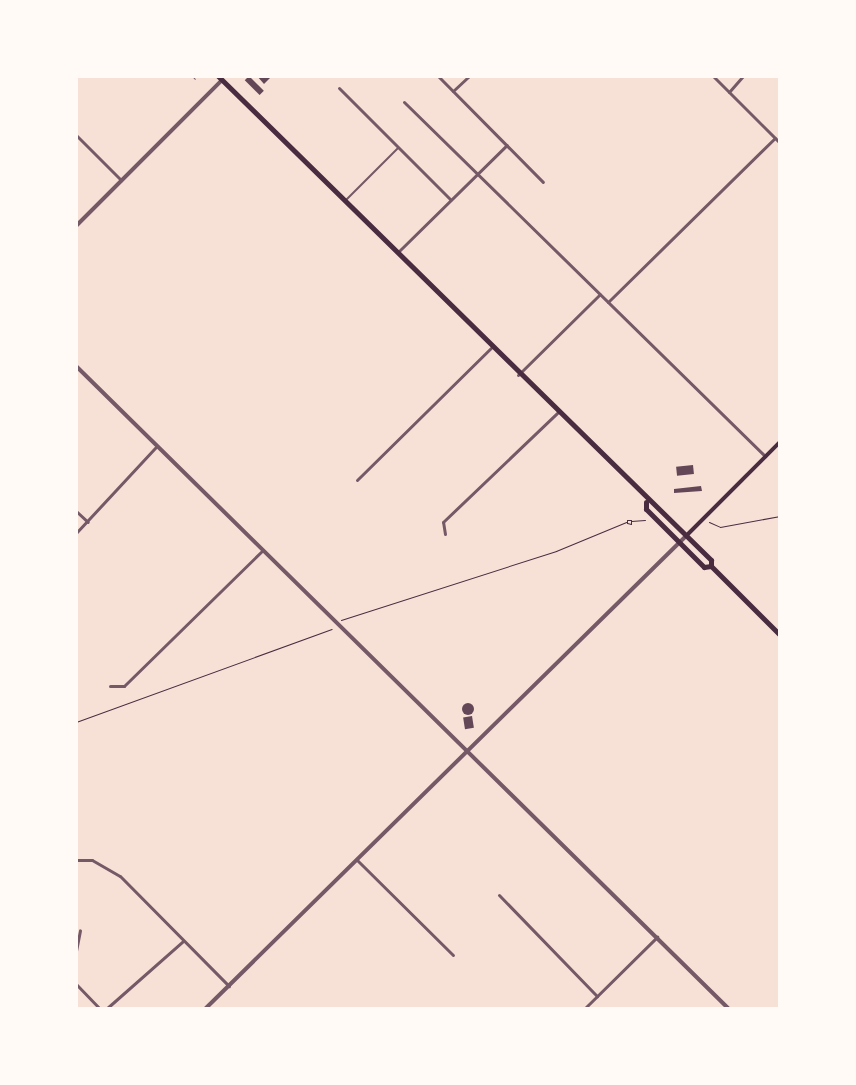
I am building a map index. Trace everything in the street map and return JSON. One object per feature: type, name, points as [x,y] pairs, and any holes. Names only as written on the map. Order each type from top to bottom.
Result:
[{"type":"main road","points":[[222,77],[344,202],[778,630]]},
{"type":"main road","points":[[686,536],[780,442]]},
{"type":"main road","points":[[646,502],[653,516],[704,567],[711,566]]},
{"type":"street","points":[[438,76],[543,182]]},
{"type":"street","points":[[453,91],[469,76]]},
{"type":"street","points":[[713,76],[780,143]]},
{"type":"street","points":[[729,92],[743,76]]},
{"type":"street","points":[[76,226],[222,77]]},
{"type":"street","points":[[339,88],[451,200]]},
{"type":"street","points":[[404,102],[765,456]]},
{"type":"street","points":[[76,135],[121,180]]},
{"type":"street","points":[[608,302],[775,138]]},
{"type":"street","points":[[396,253],[507,145]]},
{"type":"street","points":[[344,202],[399,147]]},
{"type":"street","points":[[518,375],[600,294]]},
{"type":"street","points":[[357,480],[491,348]]},
{"type":"street","points":[[76,366],[262,551],[469,749],[729,1009]]},
{"type":"street","points":[[445,534],[443,522],[557,413]]},
{"type":"street","points":[[76,533],[156,447]]},
{"type":"street","points":[[76,511],[88,522]]},
{"type":"street","points":[[205,1009],[686,536]]},
{"type":"street","points":[[110,686],[124,686],[262,551]]},
{"type":"street","points":[[76,860],[107,867],[229,986]]},
{"type":"street","points":[[357,860],[453,955]]},
{"type":"street","points":[[499,895],[597,996]]},
{"type":"street","points":[[76,951],[80,930]]},
{"type":"street","points":[[584,1009],[657,937]]},
{"type":"street","points":[[106,1009],[183,941]]},
{"type":"street","points":[[76,984],[100,1009]]},
{"type":"lane","points":[[192,76],[195,79]]},
{"type":"path","points":[[76,722],[324,636],[338,624],[626,522],[653,516]]},
{"type":"path","points":[[703,519],[720,527],[780,516]]},
{"type":"building","points":[[249,76],[264,91],[260,95],[245,80]]},
{"type":"building","points":[[257,76],[272,76],[264,84]]},
{"type":"building","points":[[693,465],[694,474],[677,476],[676,467]]},
{"type":"building","points":[[701,486],[702,491],[674,493],[674,489]]},
{"type":"building","points":[[468,703],[474,709],[468,715],[462,709]]},
{"type":"building","points":[[472,716],[474,728],[465,729],[463,717]]}]
